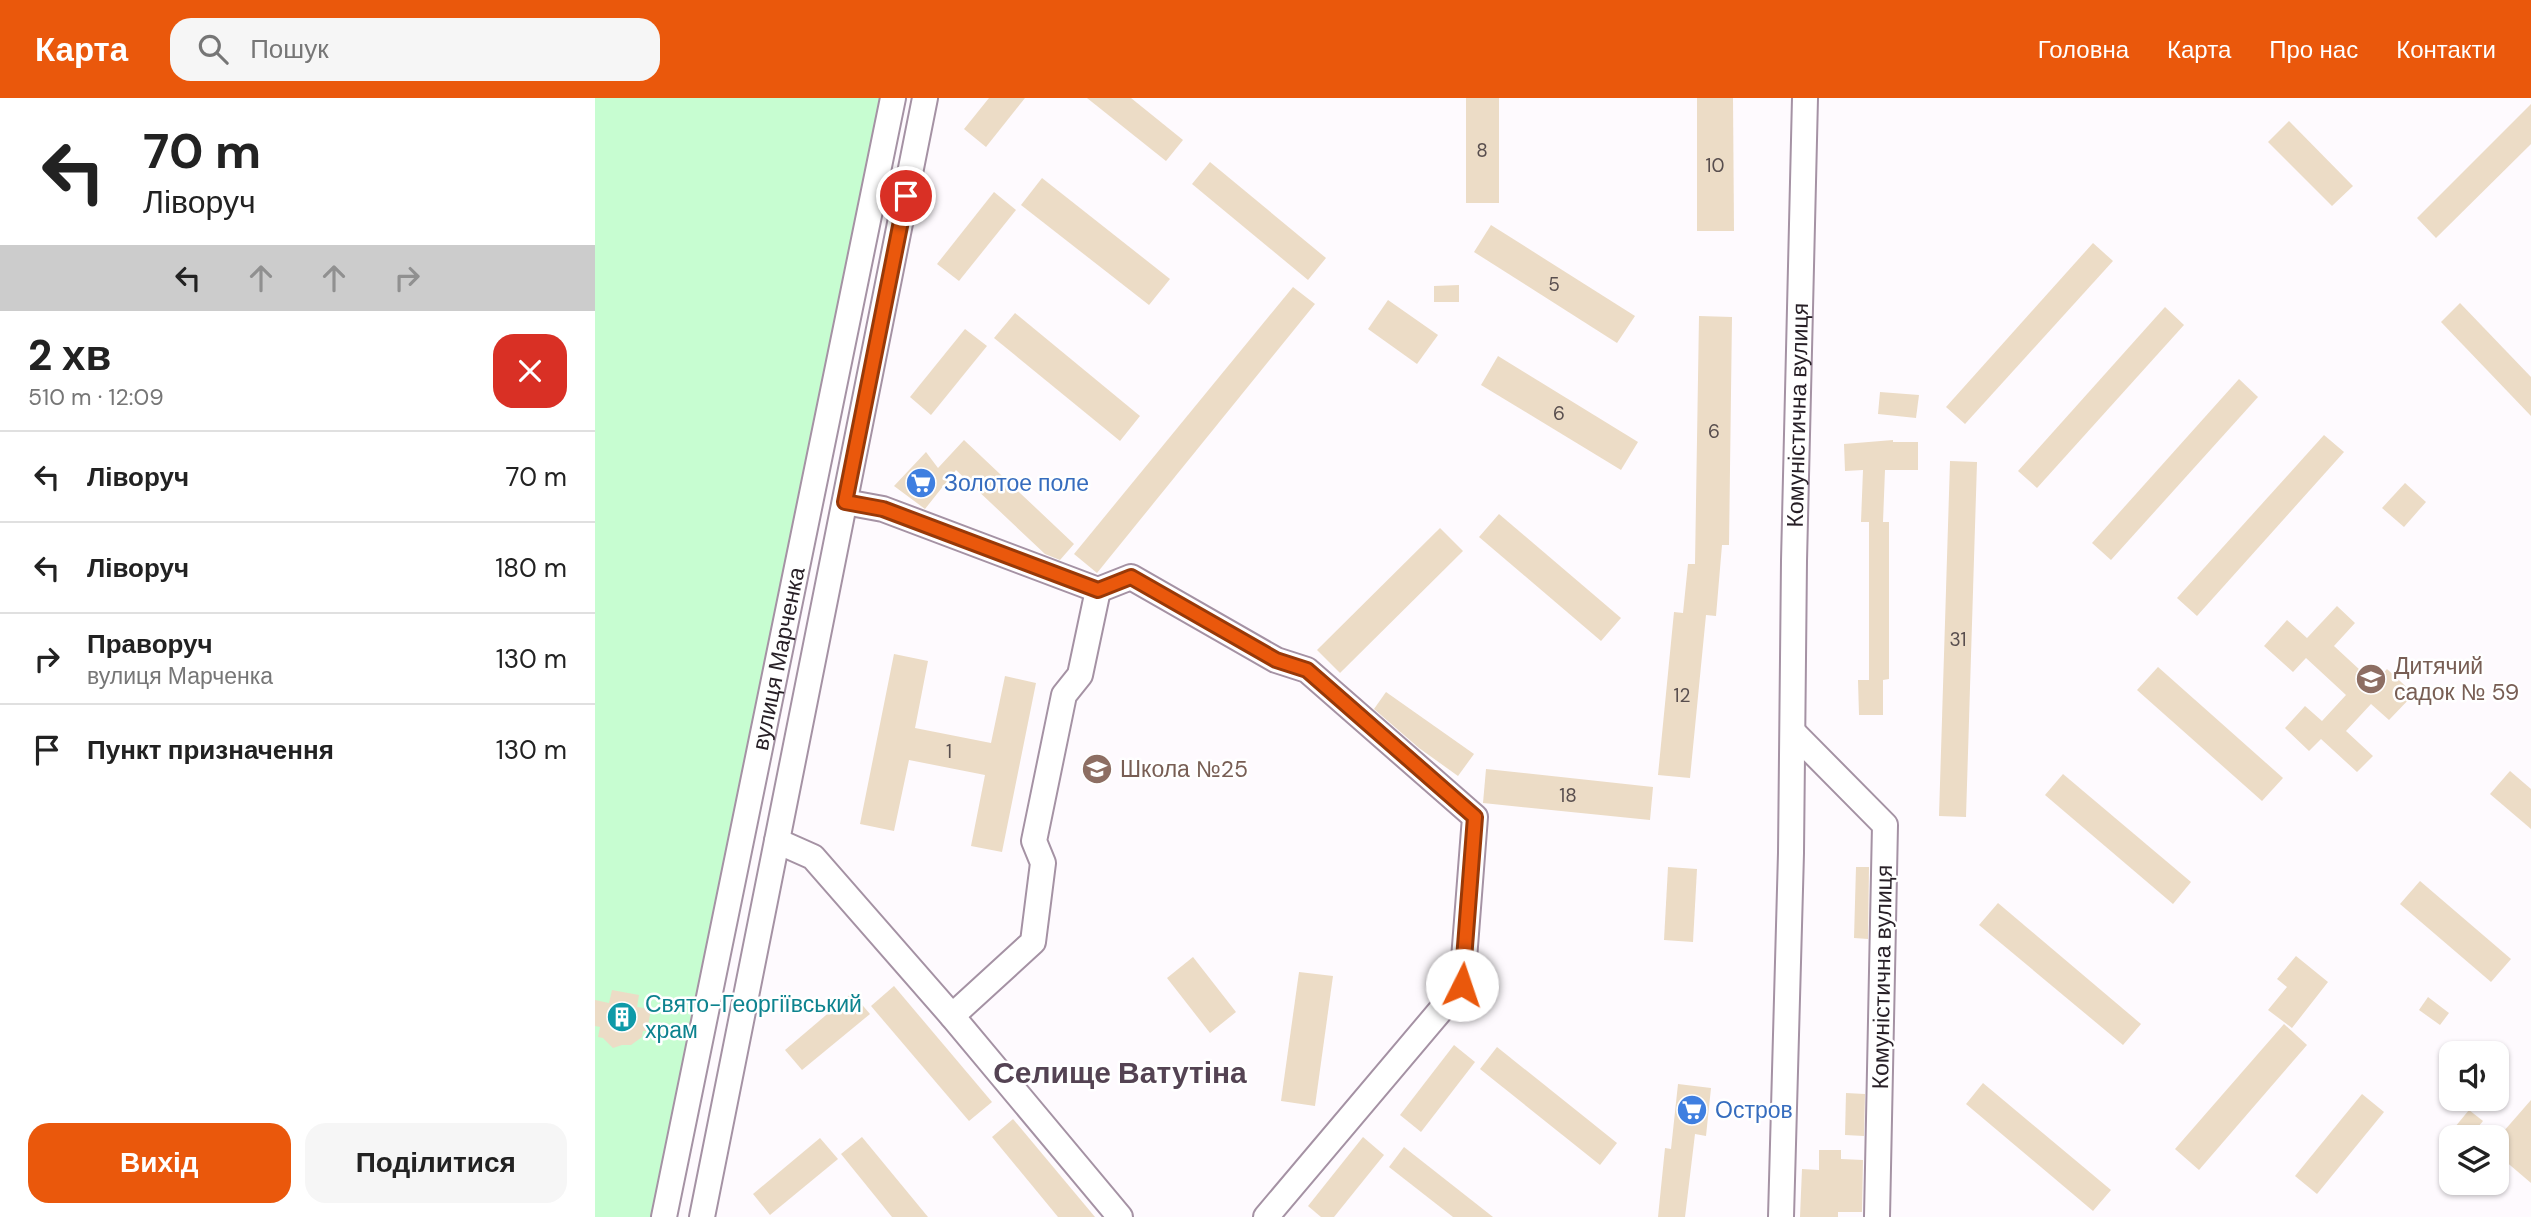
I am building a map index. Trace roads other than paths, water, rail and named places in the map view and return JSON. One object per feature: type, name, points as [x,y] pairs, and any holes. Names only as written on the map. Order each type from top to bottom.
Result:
[{"type":"street","name":"вулиця Марченка","points":[[664,1217],[893,98]]},
{"type":"street","name":"вулиця Марченка","points":[[702,1217],[925,98]]},
{"type":"street","name":"Комуністична вулиця","points":[[1781,1217],[1794,733],[1794,561],[1805,98]]},
{"type":"street","points":[[845,502],[883,509],[1098,590],[1131,577],[1276,660],[1307,670],[1475,817],[1462,985],[1266,1217]]},
{"type":"street","points":[[952,1016],[1033,942],[1043,863],[1034,841],[1064,695],[1080,675],[1098,590]]},
{"type":"street","name":"Комуністична вулиця","points":[[1794,733],[1885,825],[1878,1217]]},
{"type":"street","points":[[777,841],[813,857],[952,1016],[1119,1217]]},
{"type":"place","name":"Золотое поле","points":[[921,483]]},
{"type":"place","name":"Дитячий садок № 59","points":[[2371,679]]},
{"type":"place","name":"Школа №25","points":[[1097,769]]},
{"type":"place","name":"Свято-Георгіївський храм","points":[[622,1017]]},
{"type":"place","name":"Остров","points":[[1692,1110]]},
{"type":"district","name":"Селище Ватутіна","points":[[1120,1072]]}]
